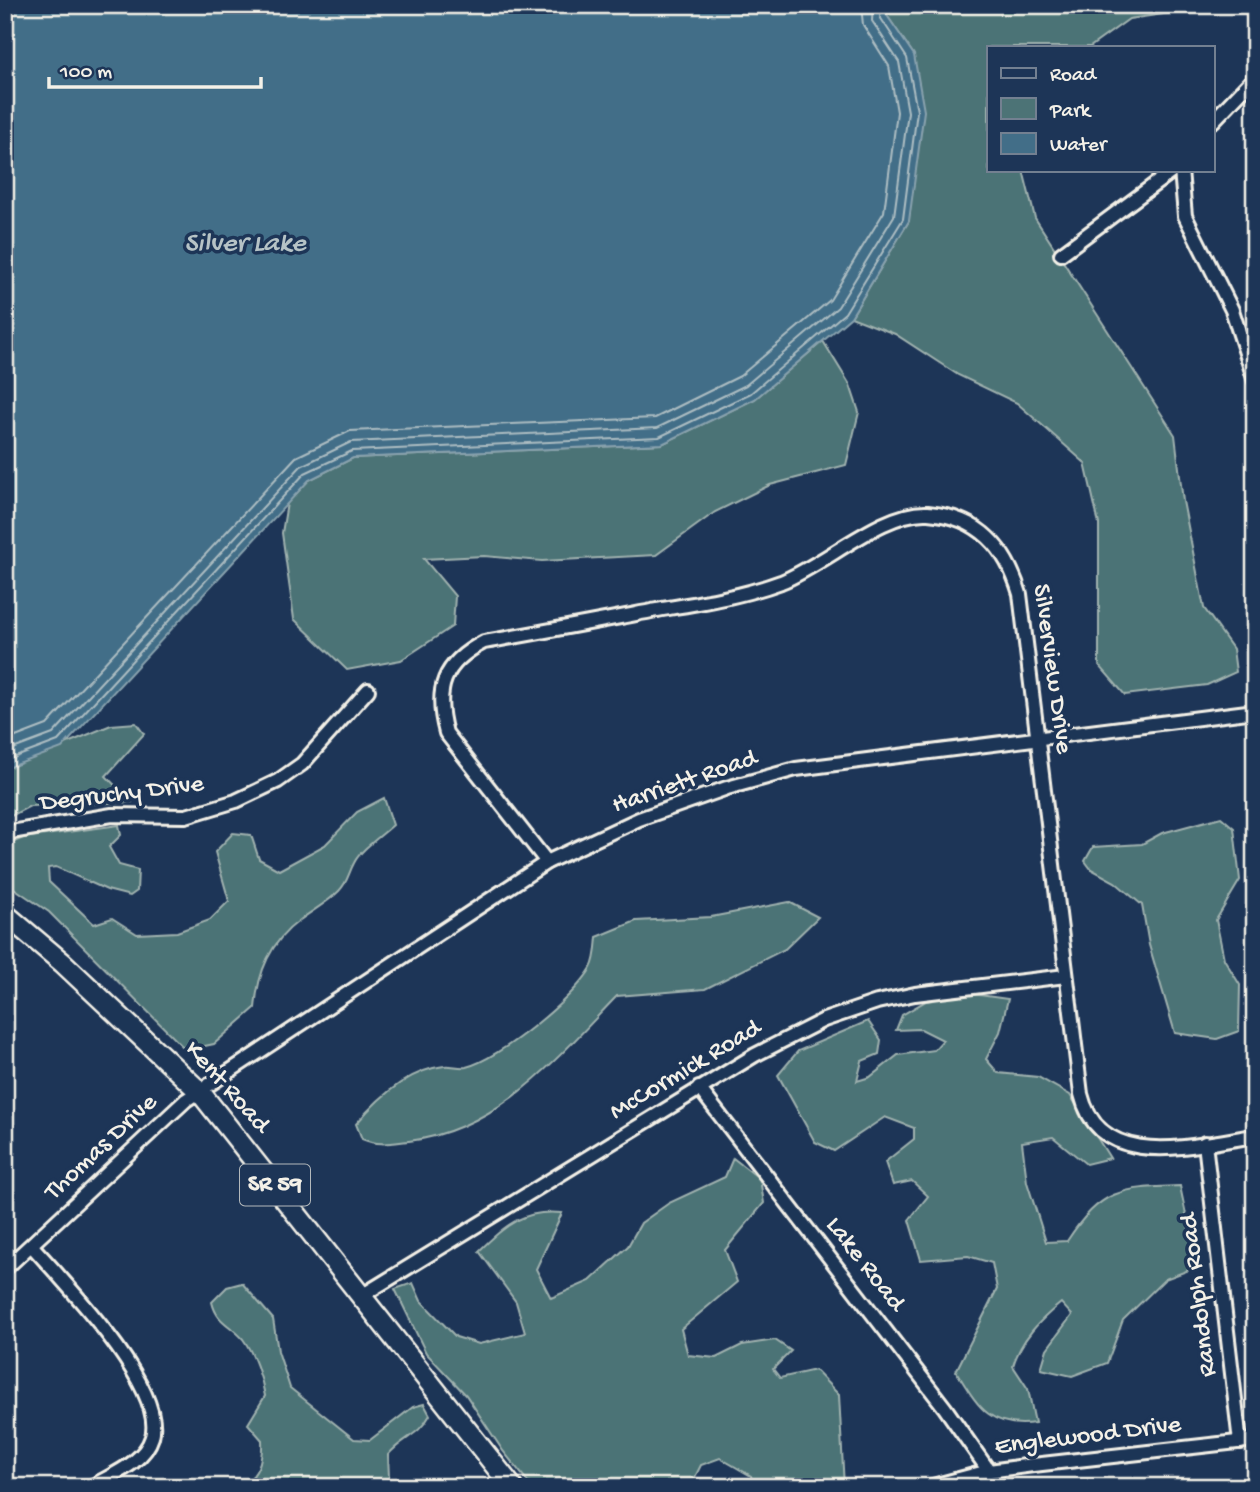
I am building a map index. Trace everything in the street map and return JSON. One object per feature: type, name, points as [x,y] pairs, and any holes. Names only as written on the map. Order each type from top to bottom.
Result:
[{"type":"main road","name":"Kent Road","points":[[5,914],[63,963],[201,1092],[512,1487]]},
{"type":"street","points":[[1214,120],[1255,77]]},
{"type":"street","points":[[1061,254],[1171,172]]},
{"type":"street","points":[[1181,172],[1185,216],[1236,320],[1255,381]]},
{"type":"street","name":"Silverview Drive","points":[[547,862],[446,733],[440,712],[440,693],[449,668],[462,653],[484,642],[753,592],[816,566],[894,517],[926,513],[952,517],[978,529],[998,546],[1012,568],[1023,616],[1082,1094],[1096,1126],[1119,1143],[1142,1148],[1255,1136]]},
{"type":"street","name":"Degruchy Drive","points":[[5,833],[112,815],[186,816],[236,801],[278,781],[302,764],[369,690]]},
{"type":"street","name":"Harriett Road","points":[[201,1092],[327,1004],[547,862],[639,819],[727,788],[796,769],[1255,711]]},
{"type":"street","name":"McCormick Road","points":[[363,1295],[775,1044],[856,1008],[915,994],[1066,976]]},
{"type":"street","name":"Lake Road","points":[[699,1088],[945,1408],[989,1471]]},
{"type":"street","name":"Thomas Drive","points":[[5,1269],[151,1132],[201,1092]]},
{"type":"street","name":"Randolph Road","points":[[1205,1143],[1240,1442]]},
{"type":"street","points":[[32,1246],[101,1325],[151,1404],[152,1436],[146,1450],[134,1462],[91,1487]]},
{"type":"street","name":"Englewood Drive","points":[[929,1487],[989,1471],[1255,1440]]},
{"type":"green space","points":[[890,5],[1226,5],[1129,19],[1091,46],[987,46],[987,172],[1024,172],[1035,218],[1175,435],[1183,501],[1204,608],[1233,649],[1236,672],[1207,685],[1125,695],[1099,665],[1099,524],[1085,463],[1017,403],[958,375],[895,334],[851,317],[909,221],[914,55],[886,14]]},
{"type":"green space","points":[[823,341],[850,385],[859,412],[846,465],[770,485],[715,512],[656,555],[542,561],[484,556],[424,559],[455,596],[453,626],[401,660],[347,670],[294,619],[282,533],[287,503],[309,480],[353,458],[662,444],[755,399]]},
{"type":"green space","points":[[136,723],[144,734],[106,776],[131,802],[30,806],[5,819],[5,769],[111,725]]},
{"type":"green space","points":[[384,798],[393,825],[361,853],[339,891],[281,938],[267,959],[259,982],[255,1008],[214,1044],[186,1050],[49,912],[5,882],[5,846],[23,838],[119,825],[121,835],[109,847],[119,865],[138,870],[137,891],[130,896],[107,890],[56,867],[48,868],[49,882],[94,924],[112,918],[137,934],[177,932],[210,920],[229,901],[215,852],[233,833],[251,835],[259,859],[279,870],[325,845],[357,812]]},
{"type":"green space","points":[[1221,817],[1234,828],[1240,880],[1216,920],[1224,959],[1240,985],[1239,1031],[1217,1039],[1175,1033],[1149,945],[1142,905],[1115,882],[1091,869],[1085,861],[1093,847],[1142,844],[1162,833]]},
{"type":"green space","points":[[789,902],[818,917],[785,949],[705,989],[617,996],[572,1044],[524,1088],[471,1122],[442,1134],[409,1141],[379,1143],[362,1139],[356,1124],[406,1079],[431,1069],[466,1067],[480,1062],[497,1053],[553,1010],[591,968],[597,937],[636,921],[711,917]]},
{"type":"green space","points":[[965,993],[1008,999],[1000,1032],[986,1059],[998,1073],[1038,1077],[1070,1095],[1110,1158],[1086,1164],[1053,1137],[1022,1142],[1027,1182],[1046,1242],[1067,1241],[1091,1211],[1114,1195],[1142,1188],[1180,1186],[1197,1267],[1165,1279],[1123,1320],[1107,1363],[1072,1376],[1041,1369],[1047,1349],[1072,1315],[1061,1303],[1046,1316],[1026,1339],[1013,1366],[1028,1389],[1035,1423],[1019,1424],[996,1418],[971,1395],[956,1371],[997,1289],[992,1263],[968,1256],[921,1260],[909,1220],[928,1196],[912,1181],[893,1185],[885,1162],[914,1139],[914,1128],[885,1117],[834,1151],[815,1142],[778,1075],[798,1051],[868,1021],[881,1040],[879,1054],[862,1061],[857,1081],[870,1077],[898,1055],[934,1050],[943,1040],[921,1029],[896,1030],[902,1015],[926,1001]]},
{"type":"green space","points":[[733,1158],[760,1179],[764,1203],[725,1250],[737,1282],[681,1329],[688,1355],[716,1358],[742,1345],[775,1340],[791,1351],[773,1369],[780,1378],[815,1370],[839,1395],[844,1487],[754,1487],[751,1476],[720,1458],[701,1465],[690,1487],[532,1487],[503,1451],[466,1395],[426,1353],[395,1289],[413,1283],[421,1301],[456,1337],[479,1344],[525,1333],[516,1302],[479,1251],[507,1226],[526,1216],[548,1212],[562,1213],[536,1269],[551,1298],[590,1281],[628,1246],[641,1223],[669,1203],[725,1177]]},
{"type":"green space","points":[[242,1283],[273,1319],[278,1351],[290,1388],[354,1439],[370,1440],[413,1407],[424,1404],[430,1415],[416,1432],[388,1455],[389,1477],[404,1487],[240,1487],[255,1473],[262,1455],[262,1440],[248,1424],[265,1396],[257,1366],[247,1345],[217,1315],[212,1302],[227,1287]]},
{"type":"water","name":"Silver Lake","points":[[5,5],[890,5],[886,14],[914,55],[924,111],[909,221],[851,317],[755,399],[662,444],[353,458],[309,480],[62,748],[5,769]]}]
